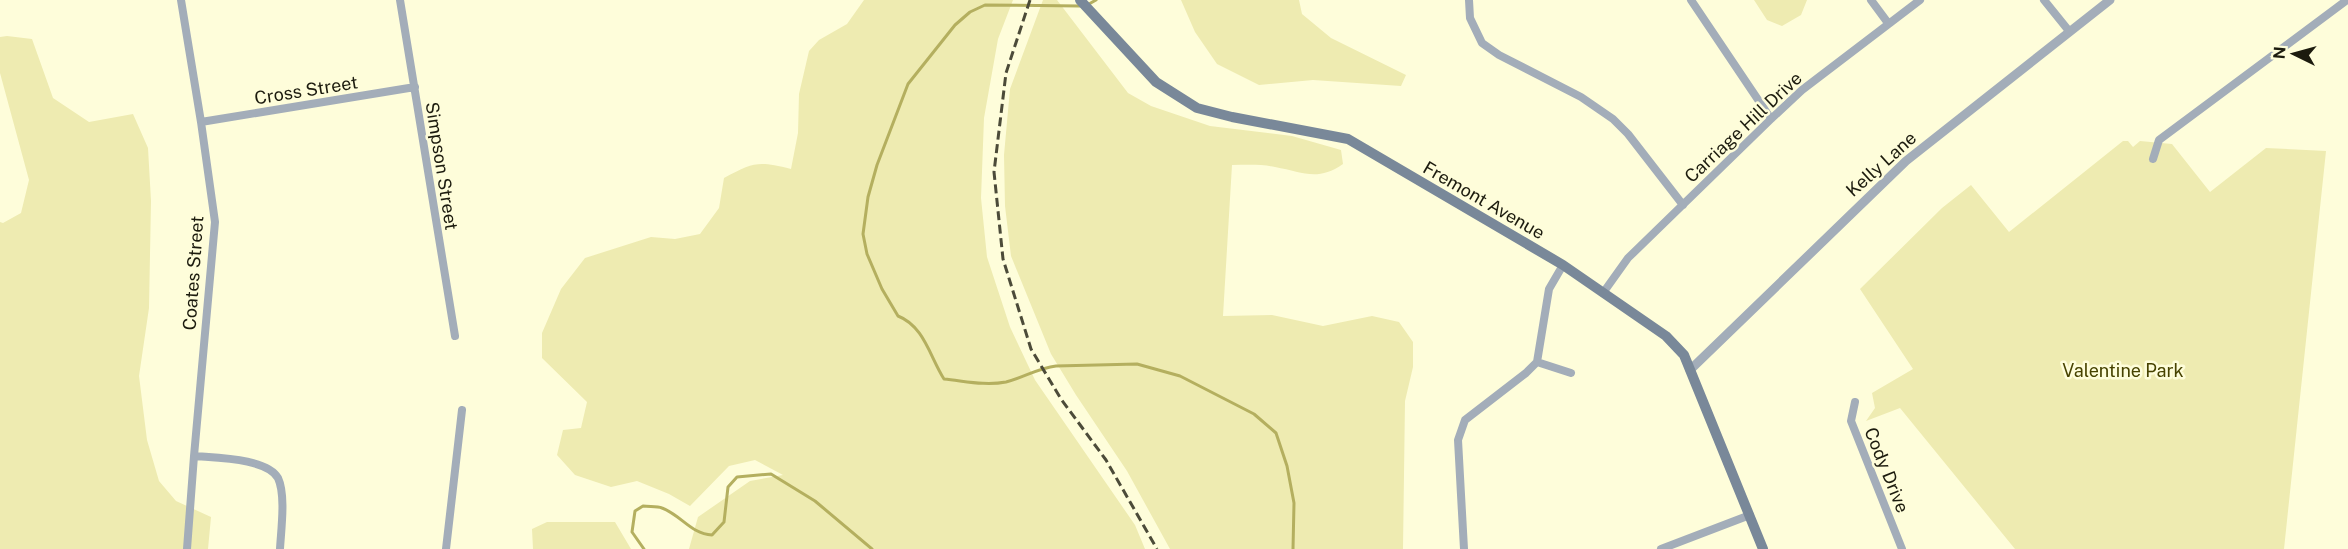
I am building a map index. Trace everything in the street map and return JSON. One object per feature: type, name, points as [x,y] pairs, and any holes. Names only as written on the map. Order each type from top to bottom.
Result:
[{"type":"main road","name":"Fremont Avenue","points":[[1080,0],[1156,82],[1197,108],[1348,139],[1563,265],[1671,341],[1684,356],[1763,549]]},
{"type":"street","name":"Coates Street","points":[[181,0],[215,222],[188,549]]},
{"type":"street","name":"Simpson Street","points":[[400,0],[455,336]]},
{"type":"street","points":[[1469,0],[1472,26],[1482,43],[1499,55],[1581,97],[1612,119],[1628,134],[1683,205]]},
{"type":"street","points":[[1691,0],[1771,119]]},
{"type":"street","points":[[1871,0],[1888,23]]},
{"type":"street","name":"Carriage Hill Drive","points":[[1603,293],[1628,258],[1802,90],[1920,0]]},
{"type":"street","points":[[2044,0],[2069,31]]},
{"type":"street","name":"Kelly Lane","points":[[1690,370],[1890,175],[2110,0]]},
{"type":"street","points":[[2153,159],[2159,140],[2347,0]]},
{"type":"street","name":"Cross Street","points":[[201,122],[415,87]]},
{"type":"street","points":[[1464,549],[1458,440],[1465,420],[1537,362],[1549,289],[1563,265]]},
{"type":"street","points":[[1537,362],[1571,373]]},
{"type":"street","name":"Cody Drive","points":[[1855,402],[1851,421],[1902,549]]},
{"type":"street","points":[[446,549],[462,410]]},
{"type":"street","points":[[194,456],[258,464],[270,469],[278,478],[282,496],[280,549]]},
{"type":"street","points":[[1661,549],[1677,546],[1750,515]]},
{"type":"green space","points":[[864,0],[1013,0],[998,39],[984,118],[981,198],[987,257],[1010,327],[1035,380],[1135,525],[1145,549],[689,549],[698,517],[750,481],[783,475],[755,460],[729,466],[690,506],[669,494],[637,481],[611,487],[575,475],[557,455],[563,430],[581,428],[587,402],[542,358],[542,333],[561,289],[585,258],[651,237],[675,239],[700,234],[719,208],[724,178],[756,164],[791,169],[798,133],[799,94],[809,51],[819,40],[847,24]]},
{"type":"green space","points":[[1043,0],[1057,0],[1128,93],[1151,106],[1210,126],[1292,136],[1341,150],[1343,164],[1325,173],[1302,173],[1265,165],[1232,165],[1223,316],[1272,315],[1323,326],[1372,316],[1399,322],[1413,342],[1413,367],[1405,401],[1403,549],[1170,549],[1127,471],[1051,354],[1011,256],[1005,206],[1004,155],[1010,89]]},
{"type":"green space","points":[[1181,0],[1299,0],[1302,14],[1331,38],[1406,75],[1401,86],[1313,80],[1259,85],[1217,64],[1195,32]]},
{"type":"green space","points":[[1754,0],[1807,0],[1801,15],[1782,26],[1767,20]]},
{"type":"green space","points":[[0,37],[32,39],[53,98],[89,122],[133,114],[148,148],[151,201],[149,308],[139,376],[147,440],[159,481],[176,501],[211,517],[208,549],[0,549],[0,222],[3,223],[21,213],[29,180],[0,73]]},
{"type":"green space","name":"Valentine Park","points":[[2123,141],[2128,141],[2133,147],[2140,141],[2172,144],[2210,192],[2266,148],[2326,151],[2284,549],[2015,549],[1900,408],[1866,421],[1875,408],[1872,393],[1913,369],[1860,289],[1942,208],[1971,185],[2009,232]]},
{"type":"green space","points":[[547,522],[615,522],[631,549],[533,549],[532,529]]},
{"type":"waterway","points":[[1089,4],[1096,0]]},
{"type":"waterway","points":[[1080,6],[985,5],[970,12],[955,25],[908,84],[877,165],[868,197],[863,234],[867,254],[882,289],[898,316],[914,327],[920,335],[944,379],[998,383],[1056,366],[1137,364],[1180,376],[1254,414],[1276,433],[1287,466],[1294,503],[1293,549]]},
{"type":"waterway","points":[[644,549],[632,532],[635,511],[643,506],[662,508],[692,528],[712,535],[724,522],[728,487],[737,477],[771,474],[815,501],[872,549]]},
{"type":"railway","points":[[1030,0],[1006,73],[994,172],[1003,259],[1031,349],[1061,399],[1106,460],[1157,549]]}]
